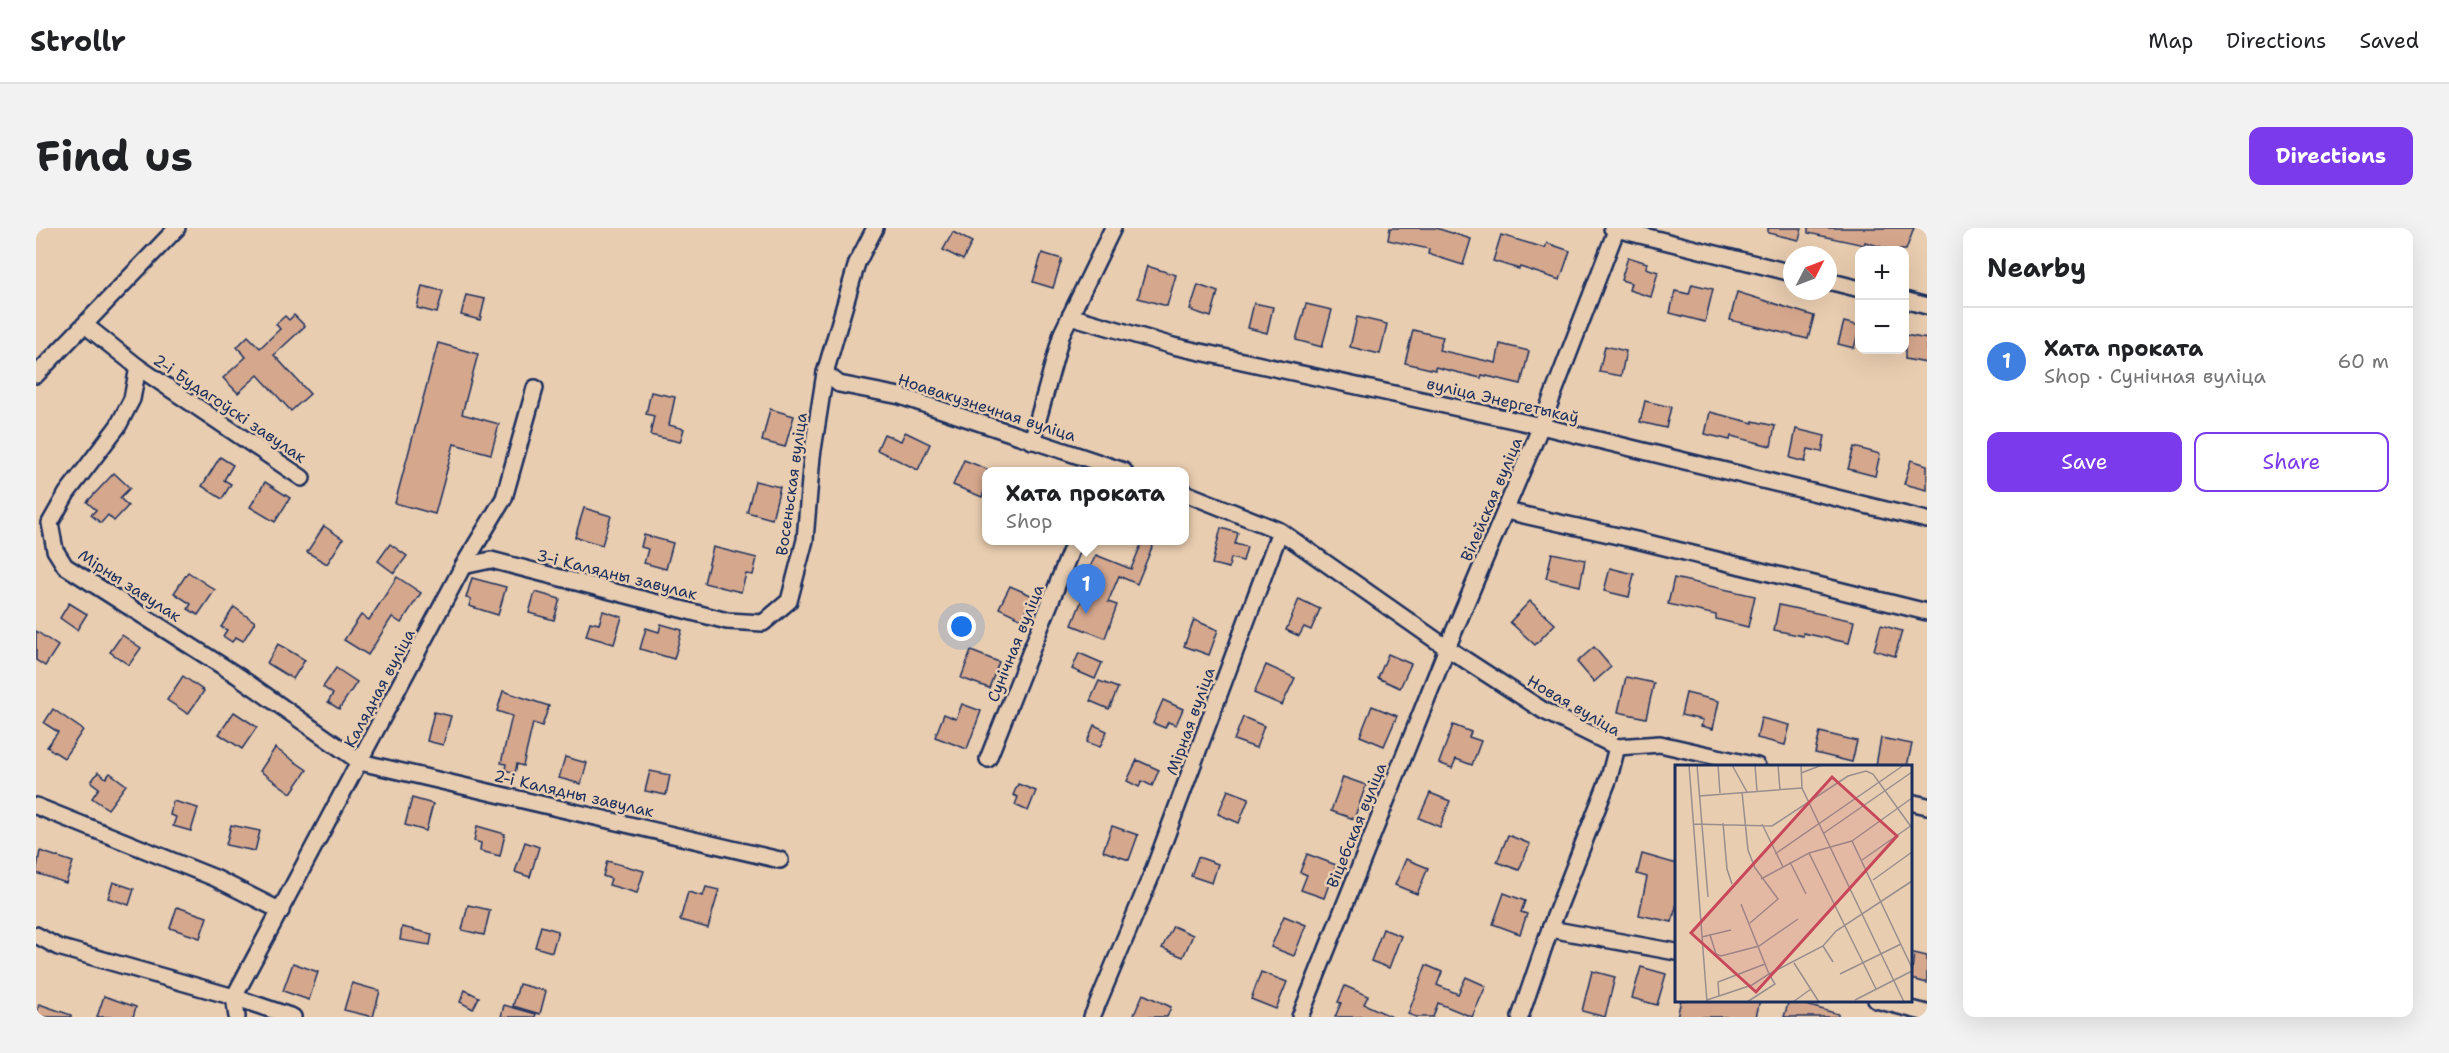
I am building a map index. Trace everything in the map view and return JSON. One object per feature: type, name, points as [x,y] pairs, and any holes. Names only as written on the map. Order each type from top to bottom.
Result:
[{"type":"street","points":[[36,375],[177,228]]},
{"type":"street","name":"Восеньская вуліца","points":[[763,623],[789,601],[805,540],[812,456],[825,373],[857,263],[875,228]]},
{"type":"street","points":[[1032,441],[1062,333],[1113,228]]},
{"type":"street","points":[[1615,228],[1783,271]]},
{"type":"street","name":"Вілейская вуліца","points":[[1447,648],[1541,426],[1615,228]]},
{"type":"street","points":[[1837,284],[1855,288]]},
{"type":"street","points":[[1909,301],[1927,306]]},
{"type":"street","name":"вуліца Энергетыкаў","points":[[1070,316],[1173,346],[1541,426],[1927,520]]},
{"type":"street","points":[[85,325],[138,367]]},
{"type":"street","name":"2-і Будагоўскі завулак","points":[[138,367],[302,478]]},
{"type":"street","name":"Мірны завулак","points":[[138,367],[132,399],[118,426],[67,493],[50,523],[55,550],[65,566],[238,676],[360,762]]},
{"type":"street","name":"Ноавакузнечная вуліца","points":[[825,373],[839,384],[900,396],[1101,467]]},
{"type":"street","name":"Калядная вуліца","points":[[234,997],[463,566],[504,498],[535,388]]},
{"type":"street","points":[[1189,494],[1280,531]]},
{"type":"street","points":[[1506,511],[1636,540],[1927,612]]},
{"type":"street","name":"Новая вуліца","points":[[1280,531],[1447,648],[1544,711],[1617,747],[1610,778],[1550,929],[1520,1017]]},
{"type":"street","name":"Мірная вуліца","points":[[1092,1017],[1152,874],[1280,531]]},
{"type":"street","name":"Сунічная вуліца","points":[[988,759],[1073,545]]},
{"type":"street","name":"3-і Калядны завулак","points":[[463,566],[491,560],[727,621],[763,623]]},
{"type":"street","name":"Віцебская вуліца","points":[[1300,1017],[1447,648]]},
{"type":"street","points":[[1617,747],[1660,744],[1753,765]]},
{"type":"street","name":"2-і Калядны завулак","points":[[360,762],[780,860]]},
{"type":"street","points":[[1912,802],[1927,806]]},
{"type":"street","points":[[36,806],[215,878],[280,911]]},
{"type":"street","points":[[1550,929],[1675,952]]},
{"type":"street","points":[[36,936],[58,947],[234,997],[278,1014],[293,1017]]},
{"type":"street","points":[[234,997],[237,1017]]},
{"type":"street","points":[[1884,1002],[1927,1013]]},
{"type":"building","points":[[1390,228],[1436,228],[1471,239],[1463,265],[1428,254],[1429,249],[1388,240]]},
{"type":"building","points":[[1768,228],[1802,228],[1799,240],[1768,233]]},
{"type":"building","points":[[1808,228],[1914,228],[1907,246],[1878,246],[1865,242],[1864,245],[1808,233]]},
{"type":"building","points":[[953,232],[972,242],[963,260],[943,250]]},
{"type":"building","points":[[1501,235],[1545,248],[1547,243],[1570,251],[1560,280],[1493,261]]},
{"type":"building","points":[[1042,253],[1062,259],[1053,288],[1033,282]]},
{"type":"building","points":[[1628,257],[1647,263],[1646,268],[1658,272],[1651,297],[1629,290],[1631,283],[1621,280]]},
{"type":"building","points":[[1147,266],[1176,275],[1167,306],[1138,298]]},
{"type":"building","points":[[1692,284],[1713,289],[1705,322],[1670,313],[1675,291],[1689,294]]},
{"type":"building","points":[[1198,285],[1218,292],[1211,317],[1190,310]]},
{"type":"building","points":[[422,286],[443,291],[437,313],[417,308]]},
{"type":"building","points":[[1737,292],[1814,316],[1808,339],[1730,320]]},
{"type":"building","points":[[466,295],[485,299],[480,320],[461,315]]},
{"type":"building","points":[[1254,303],[1273,307],[1267,333],[1248,328]]},
{"type":"building","points":[[1306,304],[1332,310],[1322,347],[1296,340]]},
{"type":"building","points":[[294,315],[305,326],[274,355],[310,394],[291,411],[258,375],[238,393],[223,378],[246,357],[237,347],[248,336],[260,348],[280,329],[276,324],[285,316],[289,320]]},
{"type":"building","points":[[1357,317],[1387,324],[1380,354],[1350,347]]},
{"type":"building","points":[[1844,322],[1855,325],[1854,348],[1838,344]]},
{"type":"building","points":[[1413,330],[1443,337],[1439,350],[1496,363],[1500,344],[1529,351],[1521,384],[1482,375],[1481,378],[1435,367],[1435,370],[1405,363]]},
{"type":"building","points":[[1909,336],[1927,339],[1927,363],[1905,359],[1905,354],[1909,354]]},
{"type":"building","points":[[438,343],[478,354],[462,414],[499,424],[491,454],[454,444],[435,514],[395,503]]},
{"type":"building","points":[[1605,346],[1626,351],[1621,376],[1599,372]]},
{"type":"building","points":[[651,392],[675,397],[669,425],[684,429],[680,442],[650,435],[654,416],[646,414]]},
{"type":"building","points":[[1645,401],[1671,407],[1666,428],[1640,422]]},
{"type":"building","points":[[770,409],[794,416],[785,447],[762,441]]},
{"type":"building","points":[[1710,412],[1775,426],[1771,446],[1731,436],[1730,440],[1705,434]]},
{"type":"building","points":[[1796,429],[1825,436],[1822,452],[1808,449],[1805,462],[1790,458]]},
{"type":"building","points":[[905,432],[930,444],[918,470],[877,450],[884,434],[901,441]]},
{"type":"building","points":[[1854,447],[1880,454],[1875,476],[1848,469]]},
{"type":"building","points":[[220,457],[233,465],[224,480],[231,484],[222,499],[202,486]]},
{"type":"building","points":[[964,460],[982,467],[982,497],[953,485]]},
{"type":"building","points":[[1911,460],[1927,465],[1927,490],[1904,484]]},
{"type":"building","points":[[114,473],[130,488],[120,498],[128,506],[114,521],[108,515],[101,523],[91,515],[96,510],[87,502]]},
{"type":"building","points":[[755,481],[780,487],[772,519],[747,512]]},
{"type":"building","points":[[265,482],[290,498],[275,522],[250,507]]},
{"type":"building","points":[[584,508],[611,516],[602,545],[575,537]]},
{"type":"building","points":[[324,526],[343,539],[327,564],[307,552]]},
{"type":"building","points":[[1221,528],[1238,533],[1235,544],[1247,547],[1243,561],[1231,558],[1229,568],[1212,564]]},
{"type":"building","points":[[644,535],[673,543],[666,569],[644,563],[648,549],[641,547]]},
{"type":"building","points":[[390,544],[407,556],[394,573],[378,561]]},
{"type":"building","points":[[1141,545],[1153,545],[1137,584],[1119,576],[1108,602],[1117,605],[1105,638],[1072,625],[1087,587],[1081,585],[1096,555],[1131,569]]},
{"type":"building","points":[[713,547],[757,558],[753,575],[746,574],[741,592],[704,583]]},
{"type":"building","points":[[1552,553],[1585,560],[1580,586],[1546,578]]},
{"type":"building","points":[[1610,568],[1634,574],[1629,597],[1604,591]]},
{"type":"building","points":[[188,572],[215,590],[198,615],[188,609],[191,604],[174,593]]},
{"type":"building","points":[[397,577],[421,593],[401,623],[392,617],[368,655],[344,640],[361,615],[369,620]]},
{"type":"building","points":[[472,578],[506,587],[498,615],[469,606],[471,599],[466,598]]},
{"type":"building","points":[[1674,578],[1755,596],[1748,627],[1716,619],[1716,615],[1668,604]]},
{"type":"building","points":[[1010,586],[1033,596],[1022,619],[999,608]]},
{"type":"building","points":[[535,592],[560,599],[554,620],[529,613]]},
{"type":"building","points":[[1299,599],[1320,609],[1311,630],[1304,627],[1299,636],[1286,630]]},
{"type":"building","points":[[1530,601],[1555,624],[1535,645],[1510,622]]},
{"type":"building","points":[[69,603],[87,614],[77,630],[60,618]]},
{"type":"building","points":[[1779,605],[1854,621],[1849,643],[1803,633],[1803,636],[1774,630]]},
{"type":"building","points":[[234,607],[255,622],[243,641],[236,637],[232,642],[223,636],[227,630],[221,627]]},
{"type":"building","points":[[603,611],[622,617],[614,644],[586,636],[590,622],[599,624]]},
{"type":"building","points":[[1194,620],[1218,630],[1209,655],[1184,646]]},
{"type":"building","points":[[661,624],[682,630],[674,659],[640,649],[646,628],[659,632]]},
{"type":"building","points":[[1881,625],[1902,631],[1895,656],[1874,650]]},
{"type":"building","points":[[36,631],[58,646],[45,666],[36,660]]},
{"type":"building","points":[[122,635],[141,648],[129,665],[110,652]]},
{"type":"building","points":[[278,644],[305,660],[293,679],[267,663]]},
{"type":"building","points":[[1594,647],[1611,667],[1594,682],[1577,662]]},
{"type":"building","points":[[971,651],[999,662],[989,688],[961,678]]},
{"type":"building","points":[[1079,653],[1102,663],[1095,679],[1072,669]]},
{"type":"building","points":[[1388,654],[1411,664],[1400,688],[1378,678]]},
{"type":"building","points":[[1266,665],[1295,678],[1282,705],[1254,693]]},
{"type":"building","points":[[336,668],[357,682],[339,709],[328,702],[333,694],[323,687]]},
{"type":"building","points":[[183,676],[204,691],[188,714],[167,700]]},
{"type":"building","points":[[1626,677],[1654,683],[1646,718],[1618,712]]},
{"type":"building","points":[[1099,681],[1118,688],[1109,709],[1090,701]]},
{"type":"building","points":[[503,691],[549,706],[542,726],[533,723],[523,766],[517,764],[515,773],[505,770],[506,764],[501,763],[512,716],[497,711]]},
{"type":"building","points":[[1686,693],[1719,701],[1713,729],[1701,726],[1703,720],[1681,715]]},
{"type":"building","points":[[1163,700],[1183,709],[1176,725],[1168,722],[1165,728],[1153,723]]},
{"type":"building","points":[[962,704],[981,711],[967,749],[935,737],[944,714],[956,719]]},
{"type":"building","points":[[1372,706],[1397,716],[1384,746],[1360,736]]},
{"type":"building","points":[[53,709],[83,730],[64,758],[47,747],[58,732],[44,723]]},
{"type":"building","points":[[234,712],[257,727],[242,749],[219,734]]},
{"type":"building","points":[[434,712],[451,716],[443,745],[427,741]]},
{"type":"building","points":[[1243,717],[1264,726],[1256,748],[1234,740]]},
{"type":"building","points":[[1761,718],[1790,725],[1785,745],[1757,738]]},
{"type":"building","points":[[1094,725],[1107,731],[1100,747],[1087,742]]},
{"type":"building","points":[[1453,725],[1471,732],[1469,737],[1481,741],[1472,765],[1456,759],[1452,768],[1439,763]]},
{"type":"building","points":[[1820,732],[1857,741],[1852,762],[1815,753]]},
{"type":"building","points":[[1881,738],[1912,744],[1907,765],[1876,765]]},
{"type":"building","points":[[275,748],[307,770],[291,793],[260,771]]},
{"type":"building","points":[[565,757],[587,763],[581,784],[559,778]]},
{"type":"building","points":[[1137,760],[1159,770],[1152,786],[1142,781],[1139,787],[1127,781]]},
{"type":"building","points":[[650,771],[670,775],[666,795],[645,791]]},
{"type":"building","points":[[98,772],[106,778],[110,773],[126,785],[108,809],[92,798],[99,788],[91,782]]},
{"type":"building","points":[[1343,777],[1366,785],[1354,819],[1331,811]]},
{"type":"building","points":[[1018,784],[1036,791],[1028,811],[1015,805],[1018,797],[1013,795]]},
{"type":"building","points":[[1228,790],[1249,798],[1239,823],[1218,814]]},
{"type":"building","points":[[1430,793],[1450,801],[1440,827],[1419,818]]},
{"type":"building","points":[[412,798],[433,804],[426,831],[405,825]]},
{"type":"building","points":[[173,801],[198,808],[191,831],[173,826],[176,817],[170,815]]},
{"type":"building","points":[[231,825],[260,831],[255,851],[226,845]]},
{"type":"building","points":[[477,826],[505,834],[500,856],[480,851],[481,843],[474,841]]},
{"type":"building","points":[[1112,826],[1138,835],[1129,860],[1103,851]]},
{"type":"building","points":[[1508,835],[1530,844],[1519,870],[1497,862]]},
{"type":"building","points":[[525,842],[539,847],[530,877],[515,872]]},
{"type":"building","points":[[40,851],[73,862],[66,883],[36,873]]},
{"type":"building","points":[[1307,854],[1336,865],[1324,898],[1301,890],[1307,875],[1300,872]]},
{"type":"building","points":[[1642,854],[1675,863],[1675,911],[1672,922],[1639,915],[1647,877],[1637,874]]},
{"type":"building","points":[[1198,857],[1218,864],[1212,883],[1191,876]]},
{"type":"building","points":[[1406,859],[1428,868],[1417,894],[1395,885]]},
{"type":"building","points":[[607,861],[644,871],[637,893],[609,885],[611,879],[603,876]]},
{"type":"building","points":[[113,882],[134,889],[129,905],[108,898]]},
{"type":"building","points":[[706,887],[719,890],[708,928],[680,920],[688,892],[703,896]]},
{"type":"building","points":[[1504,893],[1525,901],[1521,912],[1527,914],[1520,934],[1493,924]]},
{"type":"building","points":[[468,905],[490,910],[484,935],[462,930]]},
{"type":"building","points":[[177,907],[207,917],[200,938],[170,928]]},
{"type":"building","points":[[1284,916],[1306,925],[1294,956],[1271,947]]},
{"type":"building","points":[[541,926],[558,931],[552,952],[535,947]]},
{"type":"building","points":[[1173,926],[1193,935],[1183,957],[1162,948]]},
{"type":"building","points":[[402,927],[432,934],[430,945],[400,940]]},
{"type":"building","points":[[1383,929],[1401,936],[1389,968],[1371,961]]},
{"type":"building","points":[[1914,953],[1927,956],[1927,983],[1912,979]]},
{"type":"building","points":[[293,963],[318,972],[309,1000],[283,991]]},
{"type":"building","points":[[1426,965],[1442,972],[1437,985],[1458,994],[1466,977],[1486,986],[1472,1017],[1438,1003],[1433,1017],[1416,1017],[1408,1014]]},
{"type":"building","points":[[1641,967],[1666,974],[1657,1005],[1632,998]]},
{"type":"building","points":[[1592,971],[1615,977],[1605,1017],[1582,1011]]},
{"type":"building","points":[[1261,972],[1287,982],[1276,1009],[1251,999]]},
{"type":"building","points":[[352,983],[380,991],[373,1017],[344,1010]]},
{"type":"building","points":[[519,984],[546,991],[540,1014],[513,1006]]},
{"type":"building","points":[[1345,986],[1368,996],[1364,1004],[1392,1017],[1335,1017]]},
{"type":"building","points":[[465,990],[479,997],[473,1009],[460,1002]]},
{"type":"building","points":[[1143,994],[1171,1007],[1167,1017],[1133,1017]]},
{"type":"building","points":[[104,996],[136,1007],[133,1017],[97,1017]]},
{"type":"building","points":[[1681,1002],[1760,1002],[1756,1017],[1677,1017]]},
{"type":"building","points":[[1788,1002],[1838,1014],[1838,1017],[1784,1017]]},
{"type":"building","points":[[39,1004],[71,1015],[71,1017],[36,1017]]},
{"type":"building","points":[[504,1005],[536,1014],[535,1017],[501,1017]]},
{"type":"place","name":"Хата проката","points":[[1086,614]]}]
